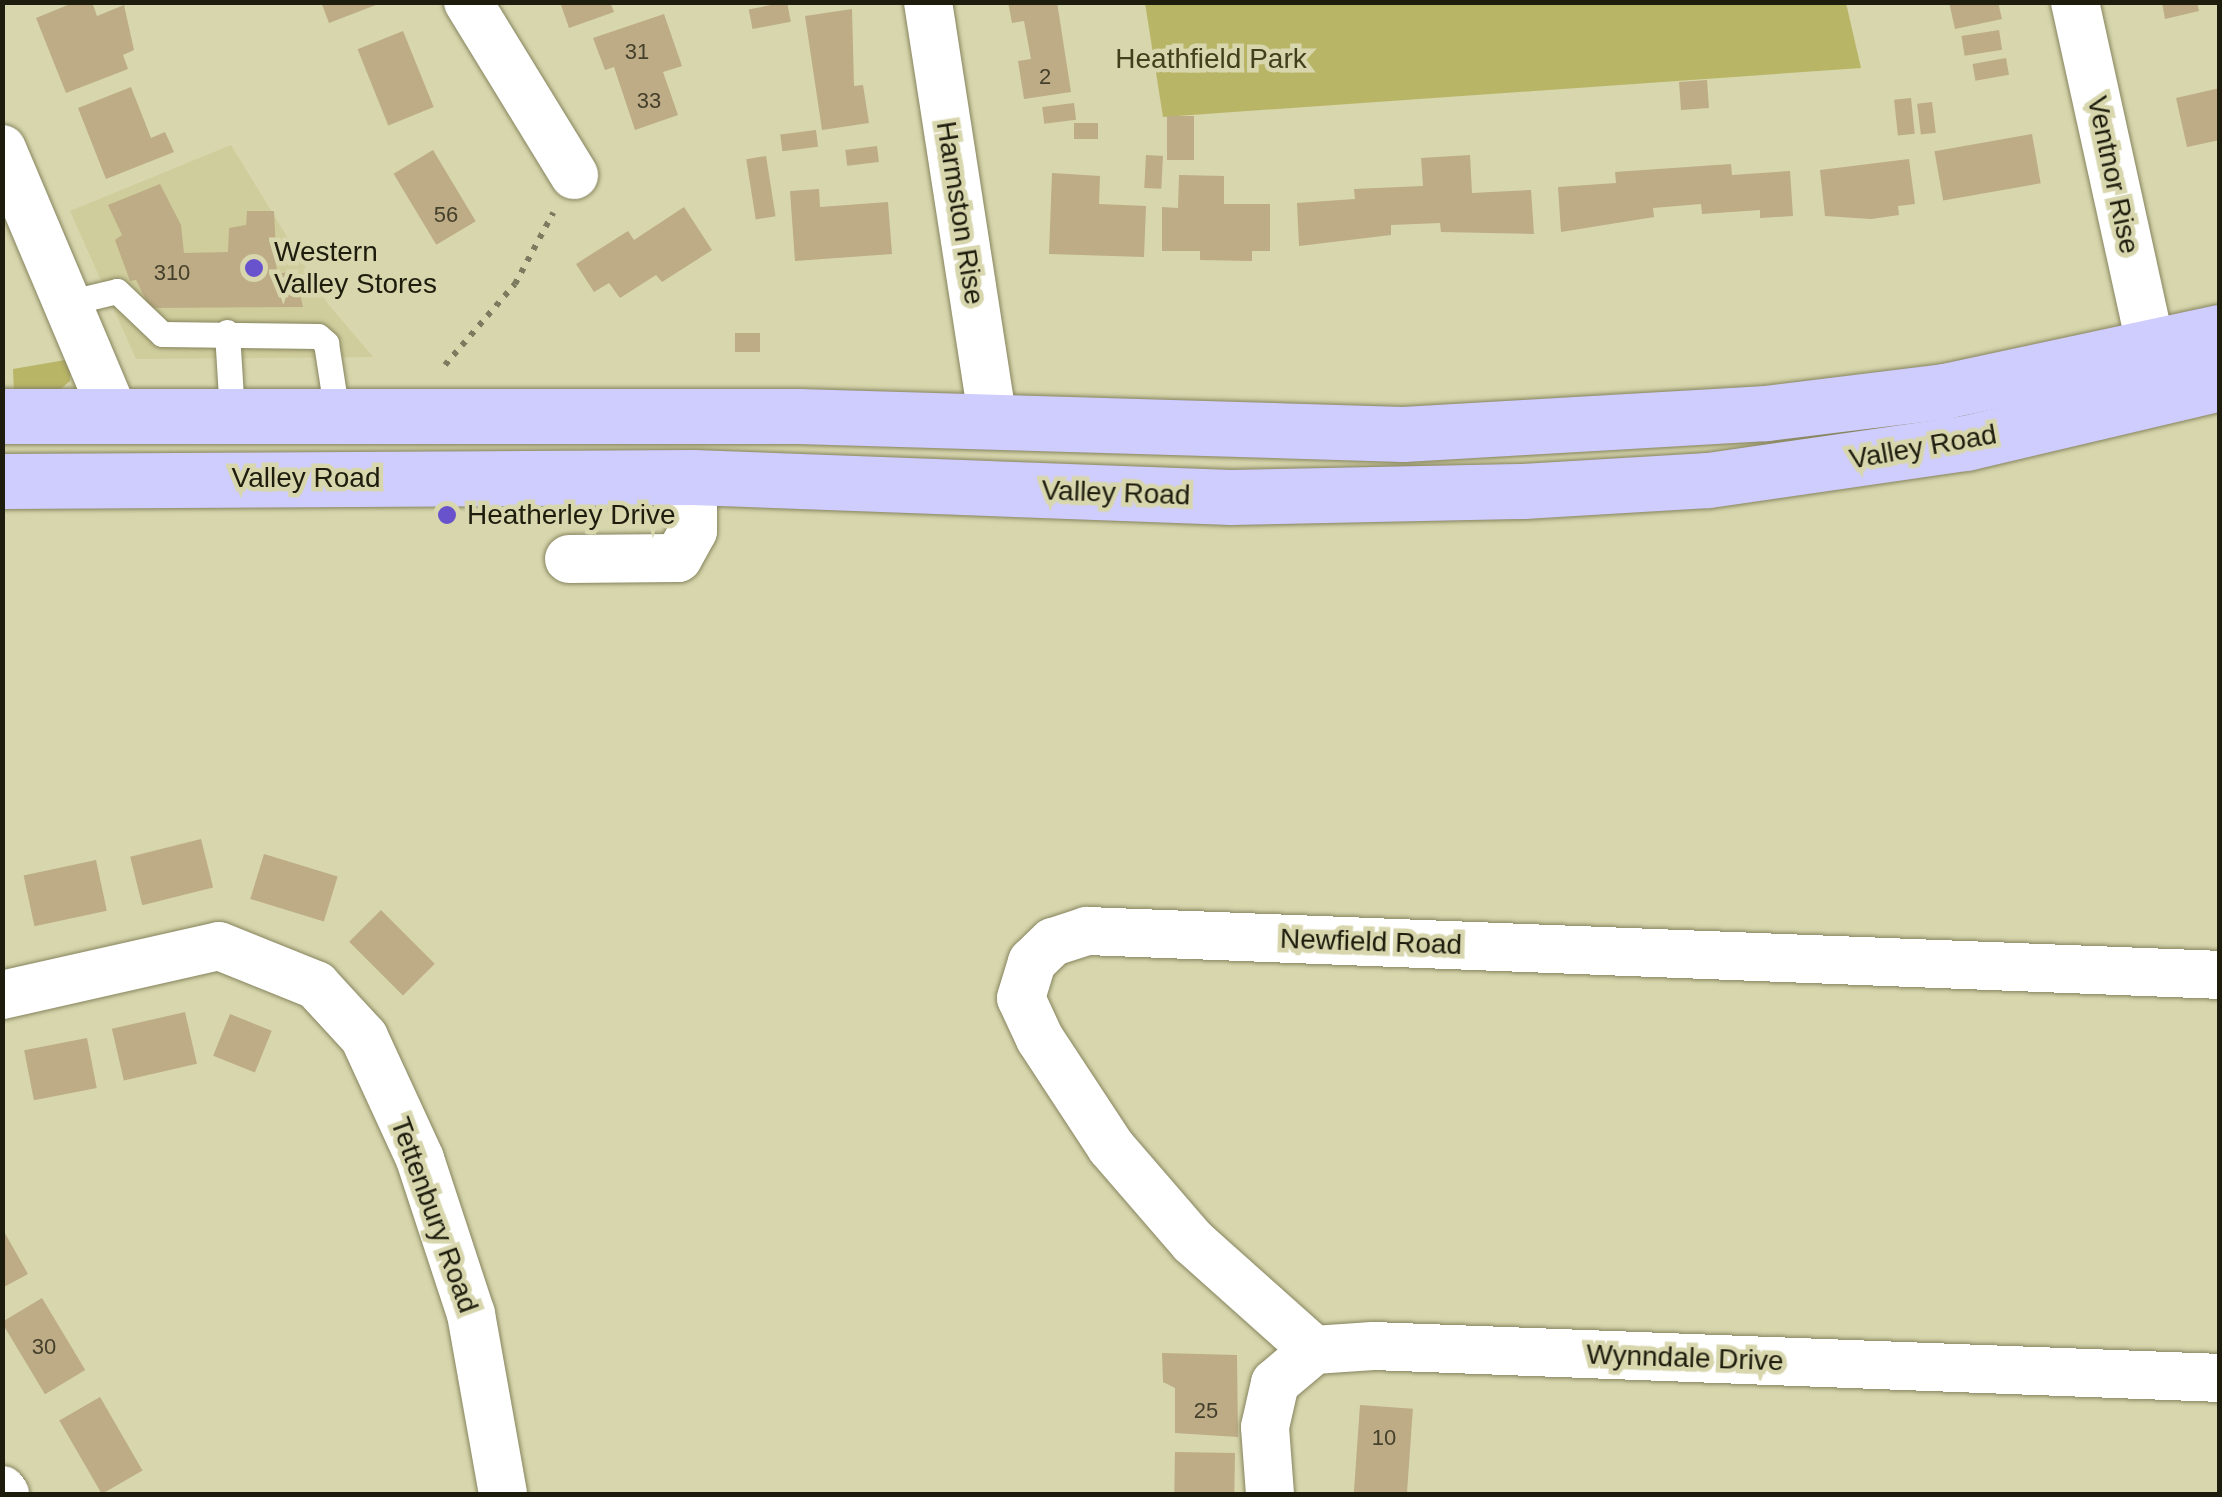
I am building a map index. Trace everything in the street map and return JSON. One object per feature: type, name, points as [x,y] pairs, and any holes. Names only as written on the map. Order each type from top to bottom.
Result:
[{"type":"highway","name":"Valley Road","points":[[2,416],[337,414],[993,423],[1404,434],[1601,425],[1944,391],[2220,332]]},
{"type":"highway","name":"Valley Road","points":[[2,481],[693,477],[1231,497],[1690,481],[1966,442],[2220,383]]},
{"type":"street","points":[[468,2],[574,175]]},
{"type":"street","name":"Harmston Rise","points":[[928,2],[993,423]]},
{"type":"street","name":"Ventnor Rise","points":[[2075,2],[2151,348]]},
{"type":"street","points":[[2,150],[115,417]]},
{"type":"street","points":[[569,559],[678,558],[694,531],[693,477]]},
{"type":"street","name":"Newfield Road","points":[[1314,1350],[1193,1242],[1111,1147],[1040,1039],[1020,998],[1032,962],[1052,942],[1086,931],[2220,976]]},
{"type":"street","name":"Tettenbury Road","points":[[2,994],[219,946],[316,985],[364,1037],[420,1159],[471,1314],[503,1494]]},
{"type":"street","name":"Wynndale Drive","points":[[1314,1350],[1373,1346],[2220,1378]]},
{"type":"street","points":[[1270,1494],[1266,1428],[1274,1383],[1314,1350]]},
{"type":"lane","points":[[67,304],[124,292],[139,318],[162,334],[318,336],[326,343],[337,414]]},
{"type":"lane","points":[[227,332],[232,414]]},
{"type":"path","points":[[438,374],[515,284],[574,175]]},
{"type":"shaded area","points":[[231,145],[328,304],[373,357],[136,359],[70,211]]},
{"type":"green space","name":"Heathfield Park","points":[[1145,3],[1846,3],[1861,68],[1163,117]]},
{"type":"green space","points":[[71,359],[70,381],[57,392],[14,393],[13,369]]},
{"type":"building","points":[[75,2],[92,2],[97,16],[124,5],[134,50],[123,55],[128,69],[66,93],[36,18]]},
{"type":"building","points":[[321,2],[381,2],[381,3],[329,23]]},
{"type":"building","points":[[560,2],[610,2],[614,12],[569,28]]},
{"type":"building","points":[[787,2],[791,22],[753,29],[749,9]]},
{"type":"building","points":[[1008,2],[1057,2],[1071,92],[1024,99],[1018,61],[1031,59],[1024,21],[1012,23]]},
{"type":"building","points":[[1949,2],[1998,2],[2002,19],[1955,29]]},
{"type":"building","points":[[2162,2],[2197,2],[2199,11],[2165,19]]},
{"type":"building","points":[[852,9],[854,86],[863,85],[869,123],[822,130],[805,16]]},
{"type":"building","points":[[664,14],[682,66],[663,72],[678,115],[635,130],[614,67],[605,70],[593,38]]},
{"type":"building","points":[[1999,30],[2002,50],[1965,56],[1961,36]]},
{"type":"building","points":[[403,31],[434,107],[388,125],[358,49]]},
{"type":"building","points":[[2006,58],[2009,75],[1975,81],[1973,64]]},
{"type":"building","points":[[1707,80],[1709,108],[1681,110],[1679,82]]},
{"type":"building","points":[[131,87],[151,138],[165,132],[174,152],[106,179],[78,108]]},
{"type":"building","points":[[2220,88],[2220,140],[2187,147],[2176,98]]},
{"type":"building","points":[[1911,98],[1915,134],[1898,136],[1894,100]]},
{"type":"building","points":[[1932,102],[1936,133],[1921,135],[1917,104]]},
{"type":"building","points":[[1074,103],[1076,120],[1044,124],[1042,107]]},
{"type":"building","points":[[1167,116],[1194,116],[1194,160],[1167,160]]},
{"type":"building","points":[[1074,123],[1098,123],[1098,139],[1074,139]]},
{"type":"building","points":[[816,130],[818,147],[782,151],[780,134]]},
{"type":"building","points":[[2032,134],[2041,183],[1943,200],[1935,151]]},
{"type":"building","points":[[877,146],[879,162],[847,166],[845,150]]},
{"type":"building","points":[[433,150],[476,221],[436,245],[394,174]]},
{"type":"building","points":[[1146,155],[1163,156],[1161,189],[1144,188]]},
{"type":"building","points":[[1470,155],[1472,193],[1531,190],[1534,234],[1441,232],[1440,223],[1391,225],[1391,235],[1299,246],[1297,203],[1355,199],[1354,189],[1423,186],[1421,158]]},
{"type":"building","points":[[766,156],[776,216],[756,219],[746,159]]},
{"type":"building","points":[[1909,159],[1915,204],[1898,206],[1899,215],[1871,219],[1825,216],[1820,170]]},
{"type":"building","points":[[1731,164],[1732,175],[1790,171],[1793,216],[1760,218],[1760,210],[1702,214],[1701,204],[1653,208],[1654,217],[1561,232],[1558,187],[1616,183],[1615,172]]},
{"type":"building","points":[[1052,173],[1100,176],[1099,204],[1146,206],[1144,257],[1049,254]]},
{"type":"building","points":[[1179,175],[1224,176],[1224,204],[1270,204],[1270,251],[1252,251],[1252,261],[1200,260],[1200,251],[1162,251],[1162,207],[1178,208]]},
{"type":"building","points":[[160,184],[181,225],[184,253],[228,252],[229,228],[246,225],[247,211],[274,211],[277,274],[294,271],[303,307],[150,308],[136,280],[130,281],[115,240],[122,235],[108,205]]},
{"type":"building","points":[[819,189],[820,207],[888,202],[892,254],[795,261],[790,191]]},
{"type":"building","points":[[684,207],[712,250],[662,282],[656,275],[620,298],[609,283],[594,292],[576,264],[628,231],[634,240]]},
{"type":"building","points":[[735,333],[760,333],[760,352],[735,352]]},
{"type":"building","points":[[201,839],[213,888],[142,905],[130,857]]},
{"type":"building","points":[[264,854],[338,877],[324,921],[250,899]]},
{"type":"building","points":[[96,860],[107,911],[34,926],[24,875]]},
{"type":"building","points":[[381,910],[435,964],[403,996],[349,942]]},
{"type":"building","points":[[185,1012],[197,1064],[124,1081],[112,1029]]},
{"type":"building","points":[[230,1014],[272,1031],[255,1073],[213,1056]]},
{"type":"building","points":[[87,1038],[97,1088],[34,1100],[24,1050]]},
{"type":"building","points":[[2,1228],[28,1274],[2,1288]]},
{"type":"building","points":[[42,1298],[85,1370],[45,1394],[2,1323]]},
{"type":"building","points":[[1162,1353],[1237,1355],[1238,1437],[1175,1433],[1175,1388],[1163,1382]]},
{"type":"building","points":[[100,1397],[142,1471],[102,1494],[59,1420]]},
{"type":"building","points":[[1360,1405],[1413,1409],[1407,1494],[1354,1494]]},
{"type":"building","points":[[1175,1452],[1235,1453],[1234,1494],[1174,1494]]},
{"type":"place","name":"Western Valley Stores","points":[[254,268]]},
{"type":"place","name":"Heatherley Drive","points":[[447,515]]}]
